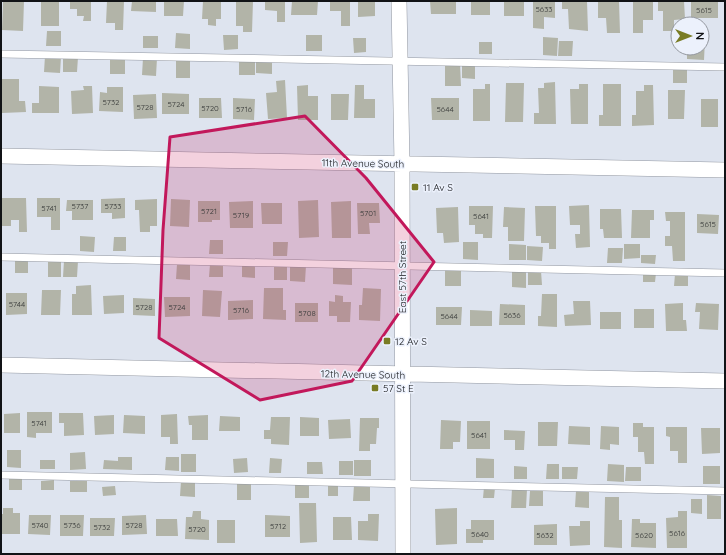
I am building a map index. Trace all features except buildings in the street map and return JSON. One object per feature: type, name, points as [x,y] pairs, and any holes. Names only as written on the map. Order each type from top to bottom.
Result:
[{"type":"street","name":"East 57th Street","points":[[400,1],[403,554]]},
{"type":"street","name":"11th Avenue South","points":[[1,156],[725,170]]},
{"type":"street","name":"12th Avenue South","points":[[1,365],[725,381]]},
{"type":"lane","points":[[1,54],[725,67]]},
{"type":"lane","points":[[1,257],[725,273]]},
{"type":"lane","points":[[1,475],[725,491]]},
{"type":"highlighted area","points":[[305,116],[366,178],[434,262],[352,381],[260,400],[159,338],[163,230],[170,137]]},
{"type":"place","name":"11 Av S","points":[[415,187]]},
{"type":"place","name":"12 Av S","points":[[387,341]]},
{"type":"place","name":"57 St E","points":[[375,388]]}]
